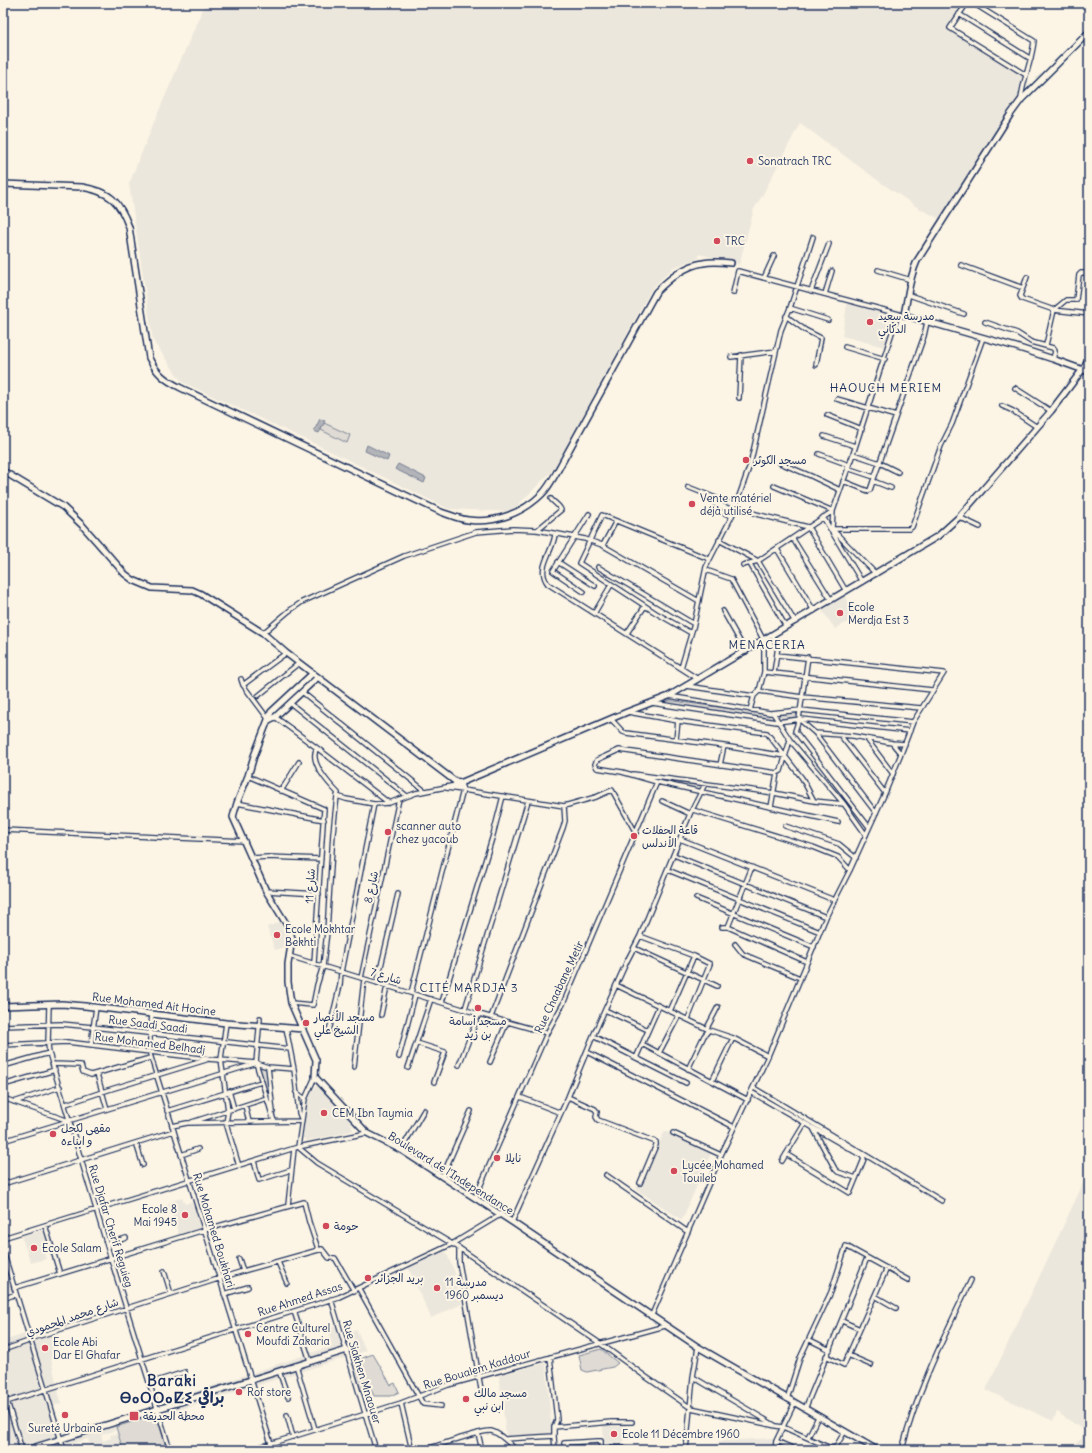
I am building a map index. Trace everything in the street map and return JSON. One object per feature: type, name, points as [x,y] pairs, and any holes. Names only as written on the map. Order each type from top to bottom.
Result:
[{"type":"street","points":[[967,3],[950,28],[1026,75]]},
{"type":"street","points":[[973,3],[1034,41],[1021,100]]},
{"type":"street","points":[[959,14],[1031,58]]},
{"type":"street","points":[[876,574],[832,529],[832,511],[856,446],[884,359],[909,295],[911,280],[917,261],[942,220],[1021,100],[1089,32]]},
{"type":"street","points":[[3,184],[82,187],[94,189],[106,194],[116,202],[129,227],[149,358],[155,369],[162,377],[181,388],[441,512],[468,520],[490,521],[514,514],[542,494],[559,468],[656,292],[668,280],[681,271],[696,265],[709,262],[731,263]]},
{"type":"street","points":[[681,668],[694,624],[706,570],[719,540],[732,516],[750,465],[781,330],[790,308],[813,237]]},
{"type":"street","points":[[811,290],[829,244]]},
{"type":"street","points":[[764,278],[774,256]]},
{"type":"street","points":[[961,265],[1023,288]]},
{"type":"street","points":[[825,294],[832,270]]},
{"type":"street","points":[[878,270],[911,280]]},
{"type":"street","points":[[733,293],[738,271],[901,314],[1053,358],[1089,372]]},
{"type":"street","points":[[1046,345],[1054,310],[1066,300],[1076,300],[1079,275],[1081,273],[1089,273]]},
{"type":"street","points":[[1026,277],[1020,296],[1021,298],[1054,310],[1089,314]]},
{"type":"street","points":[[909,295],[964,314]]},
{"type":"street","points":[[790,308],[828,320]]},
{"type":"street","points":[[786,316],[805,330],[821,338],[816,365]]},
{"type":"street","points":[[843,481],[869,491],[924,336],[927,322]]},
{"type":"street","points":[[985,322],[1017,333],[1031,342],[1046,345],[1055,350],[1053,358]]},
{"type":"street","points":[[832,529],[909,529],[912,527],[941,446],[952,424],[983,338]]},
{"type":"street","points":[[845,348],[884,359]]},
{"type":"street","points":[[731,357],[776,351]]},
{"type":"street","points":[[337,796],[346,800],[374,804],[389,803],[425,791],[459,785],[627,712],[669,696],[699,680],[814,611],[846,590],[876,574],[938,536],[959,517],[1051,411],[1083,369],[1089,354]]},
{"type":"street","points":[[739,398],[741,355]]},
{"type":"street","points":[[1015,388],[1051,411]]},
{"type":"street","points":[[837,399],[896,416]]},
{"type":"street","points":[[1002,406],[1013,411],[1037,427]]},
{"type":"street","points":[[827,415],[862,428]]},
{"type":"street","points":[[824,436],[856,446]]},
{"type":"street","points":[[819,454],[892,488]]},
{"type":"street","points":[[853,454],[880,463],[898,472]]},
{"type":"street","points":[[780,463],[812,476],[840,490]]},
{"type":"street","points":[[3,471],[63,507],[74,516],[125,574],[133,580],[152,588],[192,590],[263,633],[286,653],[459,785]]},
{"type":"street","points":[[774,486],[832,511]]},
{"type":"street","points":[[688,487],[756,514],[808,527],[846,590]]},
{"type":"street","points":[[537,530],[561,510],[551,498]]},
{"type":"street","points":[[714,509],[732,516]]},
{"type":"street","points":[[743,565],[758,561],[778,549],[832,511]]},
{"type":"street","points":[[584,592],[553,571],[589,514]]},
{"type":"street","points":[[691,633],[611,585],[579,563],[602,515],[710,559]]},
{"type":"street","points":[[959,517],[980,527]]},
{"type":"street","points":[[823,518],[862,582]]},
{"type":"street","points":[[603,545],[616,521]]},
{"type":"street","points":[[263,633],[302,602],[404,556],[476,532],[513,529],[537,530],[575,537],[603,545],[699,601]]},
{"type":"street","points":[[556,534],[554,543],[542,572],[544,579],[548,584],[595,612],[699,680]]},
{"type":"street","points":[[793,539],[831,600]]},
{"type":"street","points":[[719,540],[758,561],[795,622]]},
{"type":"street","points":[[778,549],[814,611]]},
{"type":"street","points":[[558,562],[595,586]]},
{"type":"street","points":[[750,564],[786,627]]},
{"type":"street","points":[[598,567],[694,624]]},
{"type":"street","points":[[706,570],[731,579],[764,641],[764,672],[759,691],[754,696],[750,710]]},
{"type":"street","points":[[595,612],[611,585]]},
{"type":"street","points":[[626,633],[645,606]]},
{"type":"street","points":[[723,611],[746,652]]},
{"type":"street","points":[[772,636],[778,646],[774,673]]},
{"type":"street","points":[[244,685],[286,653]]},
{"type":"street","points":[[651,1317],[734,1127],[768,1056],[826,917],[856,858],[885,793],[902,754],[913,722],[944,673],[808,657],[777,655]]},
{"type":"street","points":[[808,657],[799,719],[795,731],[869,827]]},
{"type":"street","points":[[258,696],[299,663]]},
{"type":"street","points":[[764,672],[932,690]]},
{"type":"street","points":[[288,1205],[291,1170],[302,1121],[305,1099],[315,1077],[316,1060],[291,1003],[288,982],[288,964],[292,939],[290,930],[266,891],[233,817],[254,756],[273,709],[313,673]]},
{"type":"street","points":[[269,720],[275,717],[318,677]]},
{"type":"street","points":[[241,678],[244,685],[269,720]]},
{"type":"street","points":[[687,686],[754,696]]},
{"type":"street","points":[[759,691],[802,697],[921,708]]},
{"type":"street","points":[[302,692],[425,791]]},
{"type":"street","points":[[669,696],[773,713],[800,710],[913,722]]},
{"type":"street","points":[[290,703],[407,796]]},
{"type":"street","points":[[651,703],[777,722],[799,719],[910,731]]},
{"type":"street","points":[[627,712],[678,721],[768,733],[802,778],[814,801]]},
{"type":"street","points":[[773,713],[777,722],[790,740],[844,804],[866,835]]},
{"type":"street","points":[[275,717],[389,803]]},
{"type":"street","points":[[611,719],[626,734],[676,739],[785,756]]},
{"type":"street","points":[[799,719],[804,722],[814,734],[876,813]]},
{"type":"street","points":[[676,739],[678,721]]},
{"type":"street","points":[[814,734],[853,736],[905,744]]},
{"type":"street","points":[[840,735],[885,793]]},
{"type":"street","points":[[866,738],[893,774]]},
{"type":"street","points":[[790,740],[781,771],[777,772],[619,750],[597,760],[595,764],[597,768],[774,793],[814,801],[844,804]]},
{"type":"street","points":[[892,743],[902,754]]},
{"type":"street","points":[[720,765],[724,746]]},
{"type":"street","points":[[291,1003],[313,1005],[323,966],[327,932],[332,833],[338,793],[321,773],[315,755],[317,748]]},
{"type":"street","points":[[248,776],[281,791],[299,762]]},
{"type":"street","points":[[622,772],[701,792],[771,806],[838,822]]},
{"type":"street","points":[[771,806],[777,772]]},
{"type":"street","name":"Rue Chaabane Metir","points":[[475,1198],[547,1033],[563,1004],[658,782]]},
{"type":"street","points":[[512,1222],[568,1097],[593,1036],[640,936],[690,814],[705,784]]},
{"type":"street","points":[[398,1056],[459,785]]},
{"type":"street","points":[[439,788],[459,785],[503,796],[564,806],[596,797],[612,790],[636,833]]},
{"type":"street","name":"شارع 11","points":[[281,791],[324,809],[314,963]]},
{"type":"street","points":[[442,1002],[493,835],[503,796]]},
{"type":"street","name":"شارع 8","points":[[354,1067],[363,978],[399,799]]},
{"type":"street","points":[[465,1009],[528,801]]},
{"type":"street","points":[[662,802],[690,814]]},
{"type":"street","points":[[237,803],[324,820]]},
{"type":"street","points":[[329,1031],[340,985],[341,972],[374,804]]},
{"type":"street","points":[[491,1017],[563,828],[565,821],[564,806]]},
{"type":"street","points":[[693,810],[813,847],[838,857],[850,870]]},
{"type":"street","points":[[785,826],[839,844],[856,858]]},
{"type":"street","points":[[3,830],[244,841]]},
{"type":"street","points":[[680,839],[834,900]]},
{"type":"street","points":[[674,856],[745,883],[826,917]]},
{"type":"street","points":[[252,858],[268,857],[321,859]]},
{"type":"street","points":[[728,928],[752,867]]},
{"type":"street","points":[[668,870],[820,932]]},
{"type":"street","points":[[266,891],[319,894]]},
{"type":"street","points":[[377,983],[398,894]]},
{"type":"street","points":[[696,898],[814,946]]},
{"type":"street","points":[[722,927],[728,928],[807,962]]},
{"type":"street","points":[[640,936],[694,956],[710,964],[688,1019]]},
{"type":"street","points":[[735,944],[743,954],[800,978]]},
{"type":"street","points":[[634,948],[685,973],[717,986]]},
{"type":"street","name":"شارع 7","points":[[289,956],[431,1000],[547,1033]]},
{"type":"street","points":[[670,1011],[685,973],[694,956]]},
{"type":"street","points":[[616,985],[708,1029],[733,1038],[768,1056]]},
{"type":"street","points":[[382,1015],[386,986]]},
{"type":"street","points":[[408,1068],[431,1000]]},
{"type":"street","name":"Rue Djafar Cherif Reguieg","points":[[49,1004],[49,1053],[66,1104],[141,1359],[150,1383],[170,1450]]},
{"type":"street","name":"Rue Mohamed Ait Hocine","points":[[3,1006],[62,1004],[226,1023],[303,1029]]},
{"type":"street","points":[[636,1058],[659,1006]]},
{"type":"street","points":[[91,1046],[96,1007]]},
{"type":"street","points":[[688,1068],[718,1007]]},
{"type":"street","points":[[605,1010],[648,1030]]},
{"type":"street","name":"Rue Mohamed Boukhari","points":[[152,1014],[149,1051],[150,1058],[162,1092],[250,1380],[273,1450]]},
{"type":"street","points":[[459,1065],[479,1014]]},
{"type":"street","points":[[659,1053],[679,1015]]},
{"type":"street","points":[[260,1018],[256,1063],[274,1122]]},
{"type":"street","points":[[490,1062],[507,1022]]},
{"type":"street","points":[[226,1023],[221,1059],[222,1073],[227,1092],[234,1109]]},
{"type":"street","name":"Rue Saadi Saadi","points":[[3,1026],[61,1024],[93,1026],[290,1049]]},
{"type":"street","points":[[286,1028],[294,1069],[299,1113],[302,1121]]},
{"type":"street","points":[[593,1036],[686,1083]]},
{"type":"street","points":[[712,1081],[733,1038]]},
{"type":"street","name":"Rue Mohamed Belhadj","points":[[3,1046],[68,1042],[91,1046],[256,1063],[268,1067],[294,1069]]},
{"type":"street","points":[[417,1043],[445,1052],[434,1082]]},
{"type":"street","points":[[642,1044],[748,1100]]},
{"type":"street","points":[[587,1052],[734,1127]]},
{"type":"street","points":[[3,1066],[49,1053]]},
{"type":"street","points":[[53,1064],[81,1065],[83,1072],[91,1075],[150,1058]]},
{"type":"street","points":[[66,1104],[208,1059]]},
{"type":"street","points":[[3,1141],[256,1063]]},
{"type":"street","points":[[268,1067],[274,1122]]},
{"type":"street","points":[[3,1085],[55,1070]]},
{"type":"street","points":[[97,1074],[107,1109]]},
{"type":"street","name":"Boulevard de l'Independance","points":[[315,1077],[367,1133],[401,1150],[512,1222],[651,1317],[698,1347],[794,1404],[877,1450]]},
{"type":"street","points":[[167,1111],[262,1082]]},
{"type":"street","points":[[14,1102],[60,1087]]},
{"type":"street","points":[[754,1088],[942,1201]]},
{"type":"street","points":[[227,1092],[228,1111],[226,1123],[239,1166]]},
{"type":"street","points":[[296,1092],[305,1099]]},
{"type":"street","points":[[751,1092],[863,1157],[864,1160],[849,1193],[786,1154]]},
{"type":"street","points":[[520,1097],[561,1113]]},
{"type":"street","points":[[568,1097],[596,1108],[596,1117],[598,1120],[656,1142],[640,1183]]},
{"type":"street","points":[[3,1098],[70,1121]]},
{"type":"street","points":[[172,1126],[228,1111],[267,1098]]},
{"type":"street","points":[[245,1105],[249,1122]]},
{"type":"street","points":[[401,1150],[424,1110]]},
{"type":"street","points":[[442,1177],[471,1111]]},
{"type":"street","points":[[187,1123],[302,1121]]},
{"type":"street","points":[[782,1161],[805,1123]]},
{"type":"street","points":[[812,1127],[838,1172],[856,1178]]},
{"type":"street","points":[[3,1184],[174,1131]]},
{"type":"street","points":[[3,1238],[296,1148],[367,1133]]},
{"type":"street","points":[[673,1133],[721,1156]]},
{"type":"street","points":[[136,1143],[143,1165]]},
{"type":"street","points":[[296,1148],[317,1163],[459,1248],[601,1344],[691,1408],[783,1427],[834,1450],[845,1431]]},
{"type":"street","points":[[181,1155],[198,1149]]},
{"type":"street","points":[[254,1161],[259,1180],[291,1170]]},
{"type":"street","points":[[606,1175],[688,1232]]},
{"type":"street","points":[[14,1288],[288,1205],[304,1202],[308,1222],[318,1249],[322,1248],[329,1258],[335,1258],[354,1291]]},
{"type":"street","name":"Rue Ahmed Assas","points":[[5,1402],[354,1291],[452,1244],[500,1215]]},
{"type":"street","points":[[45,1225],[60,1274]]},
{"type":"street","points":[[107,1244],[126,1238]]},
{"type":"street","points":[[787,1399],[800,1358],[810,1340],[831,1292],[846,1246],[908,1280]]},
{"type":"street","points":[[459,1248],[459,1262],[482,1395]]},
{"type":"street","name":"شارع محمد المحمودي","points":[[3,1350],[26,1342],[30,1339],[318,1249]]},
{"type":"street","points":[[3,1251],[64,1450]]},
{"type":"street","points":[[805,1409],[867,1258]]},
{"type":"street","points":[[239,1259],[244,1272]]},
{"type":"street","points":[[278,1262],[287,1282]]},
{"type":"street","points":[[826,1356],[844,1365],[888,1268]]},
{"type":"street","points":[[164,1271],[171,1294]]},
{"type":"street","points":[[902,1450],[913,1410],[922,1386],[971,1280]]},
{"type":"street","points":[[224,1294],[248,1287]]},
{"type":"street","points":[[359,1289],[423,1404],[441,1406]]},
{"type":"street","points":[[3,1298],[16,1294]]},
{"type":"street","points":[[875,1296],[896,1308]]},
{"type":"street","name":"Rue Siakhen Mnaouer","points":[[331,1299],[376,1450]]},
{"type":"street","points":[[294,1311],[310,1361]]},
{"type":"street","points":[[842,1321],[860,1329]]},
{"type":"street","name":"Rue Boualem Kaddour","points":[[250,1450],[401,1403],[448,1385],[665,1326]]},
{"type":"street","points":[[810,1340],[830,1350]]},
{"type":"street","points":[[686,1450],[693,1377],[698,1347]]},
{"type":"street","points":[[26,1450],[347,1350]]},
{"type":"street","points":[[848,1355],[871,1365]]},
{"type":"street","points":[[550,1357],[557,1420],[554,1427],[555,1450]]},
{"type":"street","points":[[296,1366],[315,1429]]},
{"type":"street","points":[[279,1371],[288,1397]]},
{"type":"street","points":[[150,1383],[185,1372]]},
{"type":"street","points":[[693,1377],[776,1426]]},
{"type":"street","points":[[3,1388],[5,1402],[22,1450]]},
{"type":"street","points":[[401,1403],[412,1450]]},
{"type":"street","points":[[775,1450],[776,1441],[794,1404]]},
{"type":"street","points":[[288,1415],[293,1437]]},
{"type":"street","points":[[808,1437],[818,1417]]},
{"type":"street","points":[[554,1427],[612,1422],[632,1422]]},
{"type":"street","points":[[424,1450],[478,1433],[491,1431],[505,1438],[516,1450]]},
{"type":"street","points":[[478,1433],[482,1450]]},
{"type":"street","points":[[505,1438],[554,1436]]},
{"type":"street","points":[[565,1450],[564,1443],[601,1441],[601,1448],[624,1448],[624,1450]]},
{"type":"street","points":[[776,1441],[797,1450]]},
{"type":"shaded area","points":[[203,3],[964,3],[949,28],[1024,74],[1020,89],[1020,99],[942,220],[920,209],[880,182],[800,123],[754,209],[739,265],[736,264],[735,261],[717,259],[699,254],[699,258],[674,267],[652,288],[554,469],[511,512],[449,509],[182,382],[153,341],[129,184],[205,4]]},
{"type":"shaded area","name":"مدرسة سعيد الدكاني","points":[[847,304],[897,317],[888,348],[842,336]]},
{"type":"shaded area","points":[[320,419],[325,421],[319,433],[314,431]]},
{"type":"shaded area","points":[[324,423],[350,435],[347,443],[321,430]]},
{"type":"shaded area","points":[[367,445],[389,456],[387,461],[365,451]]},
{"type":"shaded area","points":[[398,464],[426,478],[424,483],[395,469]]},
{"type":"shaded area","name":"Ecole Merdja Est 3","points":[[845,596],[857,617],[835,629],[822,610]]},
{"type":"shaded area","points":[[668,701],[769,714],[773,716],[773,720],[664,704]]},
{"type":"shaded area","points":[[795,712],[797,713],[796,717],[778,718],[779,715]]},
{"type":"shaded area","points":[[662,781],[665,781],[702,786],[701,790]]},
{"type":"shaded area","name":"Ecole Mokhtar Bekhti","points":[[280,922],[289,946],[275,950],[267,927]]},
{"type":"shaded area","points":[[259,1067],[266,1069],[270,1104]]},
{"type":"shaded area","name":"CEM Ibn Taymia","points":[[317,1084],[350,1120],[353,1129],[352,1131],[306,1141],[303,1137],[306,1106],[309,1097]]},
{"type":"shaded area","name":"Lycée Mohamed Touileb","points":[[665,1131],[711,1153],[682,1220],[636,1189]]},
{"type":"shaded area","points":[[1089,1171],[1089,1450],[1069,1450],[1082,1438],[1082,1434],[1085,1431],[1057,1412],[1053,1421],[986,1390]]},
{"type":"shaded area","name":"Ecole 8 Mai 1945","points":[[182,1197],[185,1204],[193,1201],[202,1228],[179,1235],[168,1203]]},
{"type":"shaded area","name":"Ecole Salam","points":[[43,1230],[47,1243],[42,1245],[46,1259],[31,1263],[21,1236]]},
{"type":"shaded area","name":"مدرسة 11 ديسمبر 1960","points":[[445,1250],[456,1275],[453,1276],[462,1304],[431,1318],[408,1267]]},
{"type":"shaded area","points":[[8,1279],[13,1292],[3,1296],[3,1280]]},
{"type":"shaded area","points":[[338,1325],[341,1335],[357,1330],[366,1351],[101,1435],[103,1441],[111,1438],[110,1435],[118,1433],[123,1450],[92,1450],[88,1439],[53,1450],[3,1450],[3,1341],[44,1328],[46,1336],[50,1335],[57,1357],[51,1359],[61,1403],[49,1408],[59,1437],[332,1346],[328,1328]]},
{"type":"shaded area","points":[[601,1349],[618,1363],[613,1367],[587,1372],[582,1370],[579,1355]]},
{"type":"shaded area","points":[[373,1354],[391,1385],[395,1383],[399,1392],[390,1396],[374,1396],[370,1387],[361,1390],[352,1362]]},
{"type":"shaded area","points":[[546,1363],[552,1434],[506,1436],[499,1375]]},
{"type":"shaded area","points":[[156,1414],[167,1450],[123,1450],[116,1427]]},
{"type":"shaded area","name":"Ecole 11 Décembre 1960","points":[[627,1424],[623,1443],[604,1443],[603,1425]]},
{"type":"shaded area","points":[[773,1438],[774,1450],[719,1450],[719,1441]]},
{"type":"place","name":"Sonatrach TRC","points":[[750,161]]},
{"type":"place","name":"TRC","points":[[717,241]]},
{"type":"place","name":"مدرسة سعيد الدكاني","points":[[870,322]]},
{"type":"place","name":"مسجد الكوثر","points":[[746,460]]},
{"type":"place","name":"Vente matériel déjà utilisé","points":[[692,504]]},
{"type":"place","name":"Ecole Merdja Est 3","points":[[840,613]]},
{"type":"place","name":"scanner auto chez yacoub","points":[[388,832]]},
{"type":"place","name":"قاعة الحفلات الأندلس","points":[[634,836]]},
{"type":"place","name":"Ecole Mokhtar Bekhti","points":[[277,935]]},
{"type":"place","name":"مسجد أسامة بن زيد","points":[[478,1008]]},
{"type":"place","name":"مسجد الأنصار الشيخ علي","points":[[306,1023]]},
{"type":"place","name":"CEM Ibn Taymia","points":[[324,1113]]},
{"type":"place","name":"مقهى لكحل و ابناءه","points":[[53,1134]]},
{"type":"place","name":"نايلا","points":[[497,1158]]},
{"type":"place","name":"Lycée Mohamed Touileb","points":[[674,1171]]},
{"type":"place","name":"Ecole 8 Mai 1945","points":[[185,1215]]},
{"type":"place","name":"حومة","points":[[326,1226]]},
{"type":"place","name":"Ecole Salam","points":[[34,1248]]},
{"type":"place","name":"بريد الجزائر","points":[[368,1278]]},
{"type":"place","name":"مدرسة 11 ديسمبر 1960","points":[[437,1288]]},
{"type":"place","name":"Centre Culturel Moufdi Zakaria","points":[[248,1334]]},
{"type":"place","name":"Ecole Abi Dar El Ghafar","points":[[45,1348]]},
{"type":"place","name":"Rof store","points":[[239,1392]]},
{"type":"place","name":"مسجد مالك ابن نبي","points":[[466,1399]]},
{"type":"place","name":"Sureté Urbaine","points":[[65,1415]]},
{"type":"place","name":"محطة الحديقة","points":[[134,1416]]},
{"type":"place","name":"Ecole 11 Décembre 1960","points":[[614,1434]]},
{"type":"district","name":"HAOUCH MERIEM","points":[[886,388]]},
{"type":"district","name":"MENACERIA","points":[[767,645]]},
{"type":"district","name":"CITÉ MARDJA 3","points":[[469,988]]},
{"type":"district","name":"Baraki ⴱⴰⵔⵔⴰⵇⵉ براقي","points":[[172,1390]]}]
